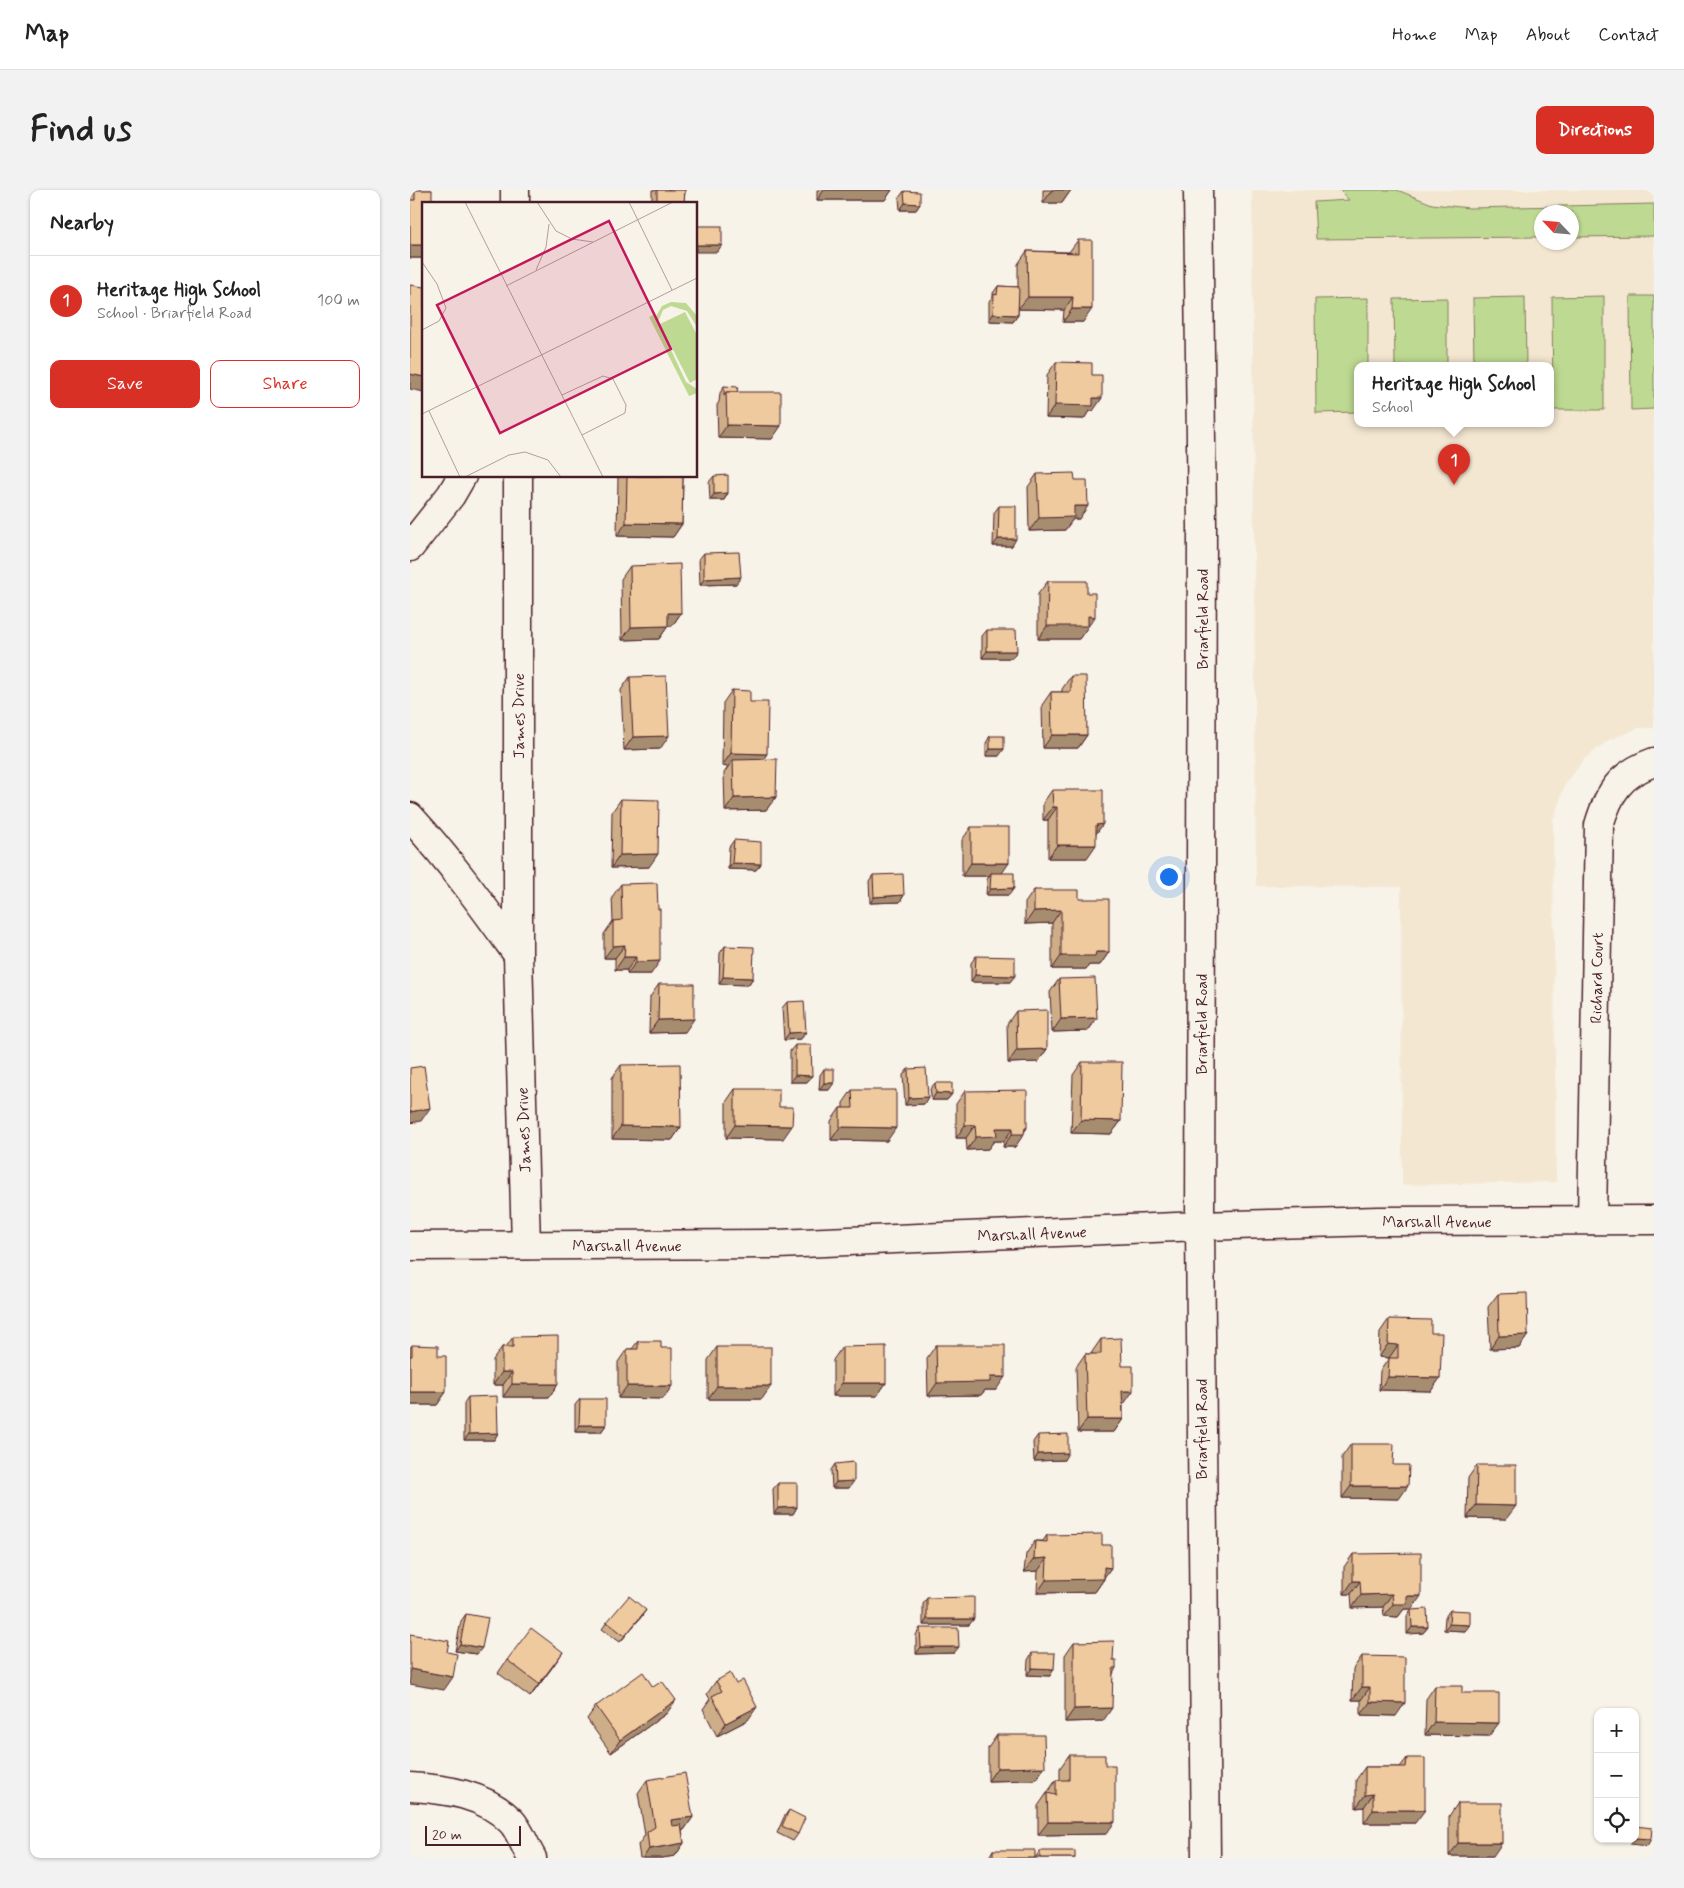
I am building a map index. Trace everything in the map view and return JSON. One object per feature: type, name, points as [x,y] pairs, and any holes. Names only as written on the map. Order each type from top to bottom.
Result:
[{"type":"street","name":"Briarfield Road","points":[[1198,190],[1202,526],[1200,1226],[1206,1858]]},
{"type":"street","points":[[410,547],[451,495],[461,478]]},
{"type":"street","name":"James Drive","points":[[518,478],[518,956],[526,1245]]},
{"type":"street","name":"Richard Court","points":[[1592,1220],[1599,825],[1606,801],[1620,781],[1640,767],[1654,762]]},
{"type":"street","points":[[410,817],[476,897],[518,956]]},
{"type":"street","name":"Marshall Avenue","points":[[410,1246],[778,1244],[1200,1226],[1378,1221],[1654,1220]]},
{"type":"street","points":[[410,1787],[443,1789],[471,1796],[496,1809],[512,1822],[532,1858]]},
{"type":"shaded area","points":[[1252,190],[1654,190],[1654,728],[1639,728],[1609,740],[1584,759],[1565,785],[1553,820],[1556,1182],[1402,1185],[1401,887],[1256,886]]},
{"type":"green space","points":[[1339,190],[1397,190],[1432,204],[1469,208],[1534,207],[1534,237],[1316,239],[1314,202],[1349,200]]},
{"type":"green space","points":[[1654,204],[1654,236],[1579,237],[1579,206]]},
{"type":"green space","points":[[1604,296],[1604,410],[1554,410],[1552,297]]},
{"type":"green space","points":[[1630,296],[1654,296],[1654,409],[1631,410]]},
{"type":"green space","points":[[1525,297],[1526,362],[1474,362],[1473,298]]},
{"type":"green space","points":[[1368,298],[1368,362],[1354,362],[1354,412],[1316,413],[1315,299]]},
{"type":"green space","points":[[1447,298],[1447,362],[1395,362],[1394,299]]},
{"type":"building","points":[[415,190],[432,190],[432,202],[422,202],[422,245],[410,245],[410,200],[415,200]]},
{"type":"building","points":[[657,190],[685,190],[684,202],[657,202]]},
{"type":"building","points":[[904,191],[920,192],[920,204],[905,203]]},
{"type":"building","points":[[698,226],[722,226],[722,245],[698,245]]},
{"type":"building","points":[[1078,240],[1092,240],[1092,309],[1072,309],[1073,297],[1028,297],[1027,251],[1078,253]]},
{"type":"building","points":[[410,285],[422,287],[422,377],[410,374]]},
{"type":"building","points":[[998,286],[1019,287],[1018,315],[993,314],[994,294],[997,295]]},
{"type":"building","points":[[1056,362],[1092,363],[1092,375],[1102,375],[1102,398],[1093,398],[1093,406],[1055,405]]},
{"type":"building","points":[[724,386],[738,387],[737,392],[726,392],[724,396]]},
{"type":"building","points":[[726,392],[781,392],[781,426],[727,425]]},
{"type":"building","points":[[1074,473],[1075,480],[1087,480],[1088,506],[1074,506],[1074,517],[1039,518],[1037,474]]},
{"type":"building","points":[[728,475],[728,493],[714,494],[714,476]]},
{"type":"building","points":[[627,478],[683,478],[682,524],[626,523]]},
{"type":"building","points":[[999,506],[1016,506],[1016,539],[998,539]]},
{"type":"building","points":[[739,552],[741,577],[704,579],[704,553]]},
{"type":"building","points":[[680,564],[681,613],[668,613],[668,626],[631,627],[630,566]]},
{"type":"building","points":[[1048,581],[1087,581],[1087,593],[1095,593],[1095,617],[1088,616],[1088,626],[1047,626]]},
{"type":"building","points":[[987,630],[1016,630],[1017,651],[987,651]]},
{"type":"building","points":[[666,676],[669,736],[633,737],[630,677]]},
{"type":"building","points":[[1071,676],[1086,676],[1087,735],[1052,735],[1051,692],[1071,692]]},
{"type":"building","points":[[732,690],[750,691],[750,702],[768,702],[767,754],[731,753]]},
{"type":"building","points":[[990,736],[1004,736],[1004,749],[990,749]]},
{"type":"building","points":[[777,759],[776,797],[734,798],[733,760]]},
{"type":"building","points":[[1052,790],[1103,790],[1103,824],[1096,825],[1096,845],[1057,845],[1057,807],[1053,807]]},
{"type":"building","points":[[621,799],[659,800],[658,854],[620,855]]},
{"type":"building","points":[[971,827],[1009,827],[1009,863],[971,863]]},
{"type":"building","points":[[734,840],[761,842],[761,864],[732,863]]},
{"type":"building","points":[[991,873],[1014,873],[1014,888],[990,889]]},
{"type":"building","points":[[903,874],[904,895],[874,897],[873,875]]},
{"type":"building","points":[[657,883],[658,909],[660,909],[660,961],[636,962],[636,957],[624,957],[625,945],[613,946],[613,921],[622,920],[621,884]]},
{"type":"building","points":[[1034,890],[1079,890],[1079,899],[1109,899],[1109,952],[1096,952],[1095,956],[1061,956],[1061,910],[1034,911]]},
{"type":"building","points":[[725,946],[754,947],[753,978],[723,977]]},
{"type":"building","points":[[976,956],[1015,957],[1015,976],[975,975]]},
{"type":"building","points":[[1095,978],[1097,1018],[1061,1019],[1059,979]]},
{"type":"building","points":[[659,984],[694,984],[694,1019],[658,1020]]},
{"type":"building","points":[[804,1001],[806,1032],[789,1033],[787,1002]]},
{"type":"building","points":[[1047,1010],[1047,1049],[1017,1050],[1016,1011]]},
{"type":"building","points":[[795,1045],[811,1045],[812,1076],[795,1075]]},
{"type":"building","points":[[1082,1062],[1122,1062],[1121,1121],[1081,1120]]},
{"type":"building","points":[[680,1064],[681,1127],[621,1126],[621,1065]]},
{"type":"building","points":[[424,1066],[430,1108],[410,1112],[410,1068]]},
{"type":"building","points":[[926,1068],[928,1097],[909,1098],[908,1069]]},
{"type":"building","points":[[824,1069],[834,1069],[834,1083],[824,1083]]},
{"type":"building","points":[[935,1083],[952,1083],[952,1094],[936,1093]]},
{"type":"building","points":[[735,1089],[779,1089],[779,1107],[793,1107],[792,1126],[735,1125]]},
{"type":"building","points":[[852,1090],[896,1090],[896,1128],[840,1127],[840,1108],[853,1108]]},
{"type":"building","points":[[1027,1090],[1027,1128],[1025,1128],[1024,1134],[1012,1134],[1013,1128],[996,1128],[997,1136],[976,1137],[975,1125],[965,1125],[965,1091]]},
{"type":"building","points":[[1527,1293],[1528,1335],[1499,1336],[1498,1294]]},
{"type":"building","points":[[1389,1319],[1431,1320],[1431,1333],[1442,1333],[1440,1378],[1388,1377],[1389,1358],[1398,1358],[1398,1345],[1388,1344]]},
{"type":"building","points":[[558,1336],[558,1384],[512,1384],[512,1372],[502,1372],[502,1347],[513,1347],[513,1337]]},
{"type":"building","points":[[1121,1338],[1122,1366],[1133,1366],[1133,1391],[1122,1391],[1123,1419],[1087,1419],[1085,1354],[1101,1354],[1101,1339]]},
{"type":"building","points":[[638,1341],[661,1341],[661,1348],[672,1348],[672,1386],[627,1386],[627,1349],[638,1349]]},
{"type":"building","points":[[412,1345],[438,1346],[438,1356],[446,1356],[446,1392],[410,1392],[410,1356],[412,1356]]},
{"type":"building","points":[[936,1345],[1005,1345],[1005,1377],[990,1377],[990,1382],[937,1383]]},
{"type":"building","points":[[886,1346],[886,1383],[842,1383],[842,1347]]},
{"type":"building","points":[[717,1347],[771,1347],[771,1386],[717,1386]]},
{"type":"building","points":[[497,1396],[498,1433],[469,1434],[468,1397]]},
{"type":"building","points":[[580,1399],[606,1399],[606,1425],[579,1425]]},
{"type":"building","points":[[1068,1434],[1068,1453],[1038,1454],[1038,1435]]},
{"type":"building","points":[[1351,1444],[1394,1444],[1393,1465],[1409,1465],[1408,1486],[1351,1486]]},
{"type":"building","points":[[854,1462],[854,1481],[836,1482],[835,1464]]},
{"type":"building","points":[[1477,1465],[1516,1465],[1516,1506],[1476,1505]]},
{"type":"building","points":[[778,1483],[797,1483],[797,1507],[778,1508]]},
{"type":"building","points":[[1102,1534],[1102,1545],[1111,1545],[1111,1568],[1104,1567],[1104,1579],[1046,1580],[1047,1558],[1034,1559],[1035,1541],[1047,1542],[1047,1535]]},
{"type":"building","points":[[1421,1553],[1421,1596],[1407,1596],[1407,1604],[1393,1604],[1392,1594],[1361,1595],[1360,1581],[1353,1581],[1353,1554]]},
{"type":"building","points":[[629,1596],[646,1610],[625,1636],[607,1622]]},
{"type":"building","points":[[974,1597],[974,1619],[927,1619],[927,1598]]},
{"type":"building","points":[[1427,1609],[1428,1627],[1412,1627],[1411,1610]]},
{"type":"building","points":[[1450,1610],[1470,1611],[1470,1625],[1449,1624]]},
{"type":"building","points":[[466,1614],[488,1618],[482,1648],[460,1644]]},
{"type":"building","points":[[531,1628],[563,1652],[539,1684],[507,1660]]},
{"type":"building","points":[[920,1628],[958,1628],[959,1647],[921,1647]]},
{"type":"building","points":[[410,1634],[449,1641],[447,1652],[457,1654],[453,1677],[410,1669]]},
{"type":"building","points":[[1114,1641],[1113,1660],[1116,1660],[1116,1668],[1113,1668],[1112,1708],[1074,1709],[1074,1642]]},
{"type":"building","points":[[1032,1653],[1055,1653],[1054,1669],[1032,1668]]},
{"type":"building","points":[[1362,1656],[1405,1657],[1405,1703],[1370,1702],[1370,1687],[1362,1687]]},
{"type":"building","points":[[643,1672],[653,1687],[662,1681],[676,1700],[620,1740],[596,1706]]},
{"type":"building","points":[[730,1673],[736,1684],[743,1680],[757,1707],[726,1723],[712,1696],[722,1691],[716,1681]]},
{"type":"building","points":[[1435,1686],[1462,1686],[1462,1693],[1499,1693],[1499,1723],[1434,1722]]},
{"type":"building","points":[[997,1735],[1044,1735],[1045,1767],[997,1768]]},
{"type":"building","points":[[1069,1755],[1105,1755],[1105,1765],[1115,1765],[1115,1822],[1048,1822],[1047,1793],[1056,1795],[1056,1780],[1069,1780]]},
{"type":"building","points":[[1407,1758],[1425,1758],[1425,1810],[1373,1810],[1373,1794],[1365,1795],[1365,1767],[1406,1767]]},
{"type":"building","points":[[685,1773],[693,1817],[671,1820],[672,1826],[681,1825],[684,1843],[649,1849],[647,1832],[655,1827],[647,1780]]},
{"type":"building","points":[[1458,1803],[1502,1803],[1502,1843],[1458,1843]]},
{"type":"building","points":[[789,1810],[805,1818],[798,1834],[782,1826]]},
{"type":"building","points":[[1639,1826],[1652,1828],[1651,1839],[1639,1838]]},
{"type":"building","points":[[993,1850],[1035,1850],[1035,1858],[993,1858]]},
{"type":"building","points":[[1040,1851],[1075,1851],[1075,1858],[1040,1858]]},
{"type":"place","name":"Heritage High School","points":[[1454,485]]}]
